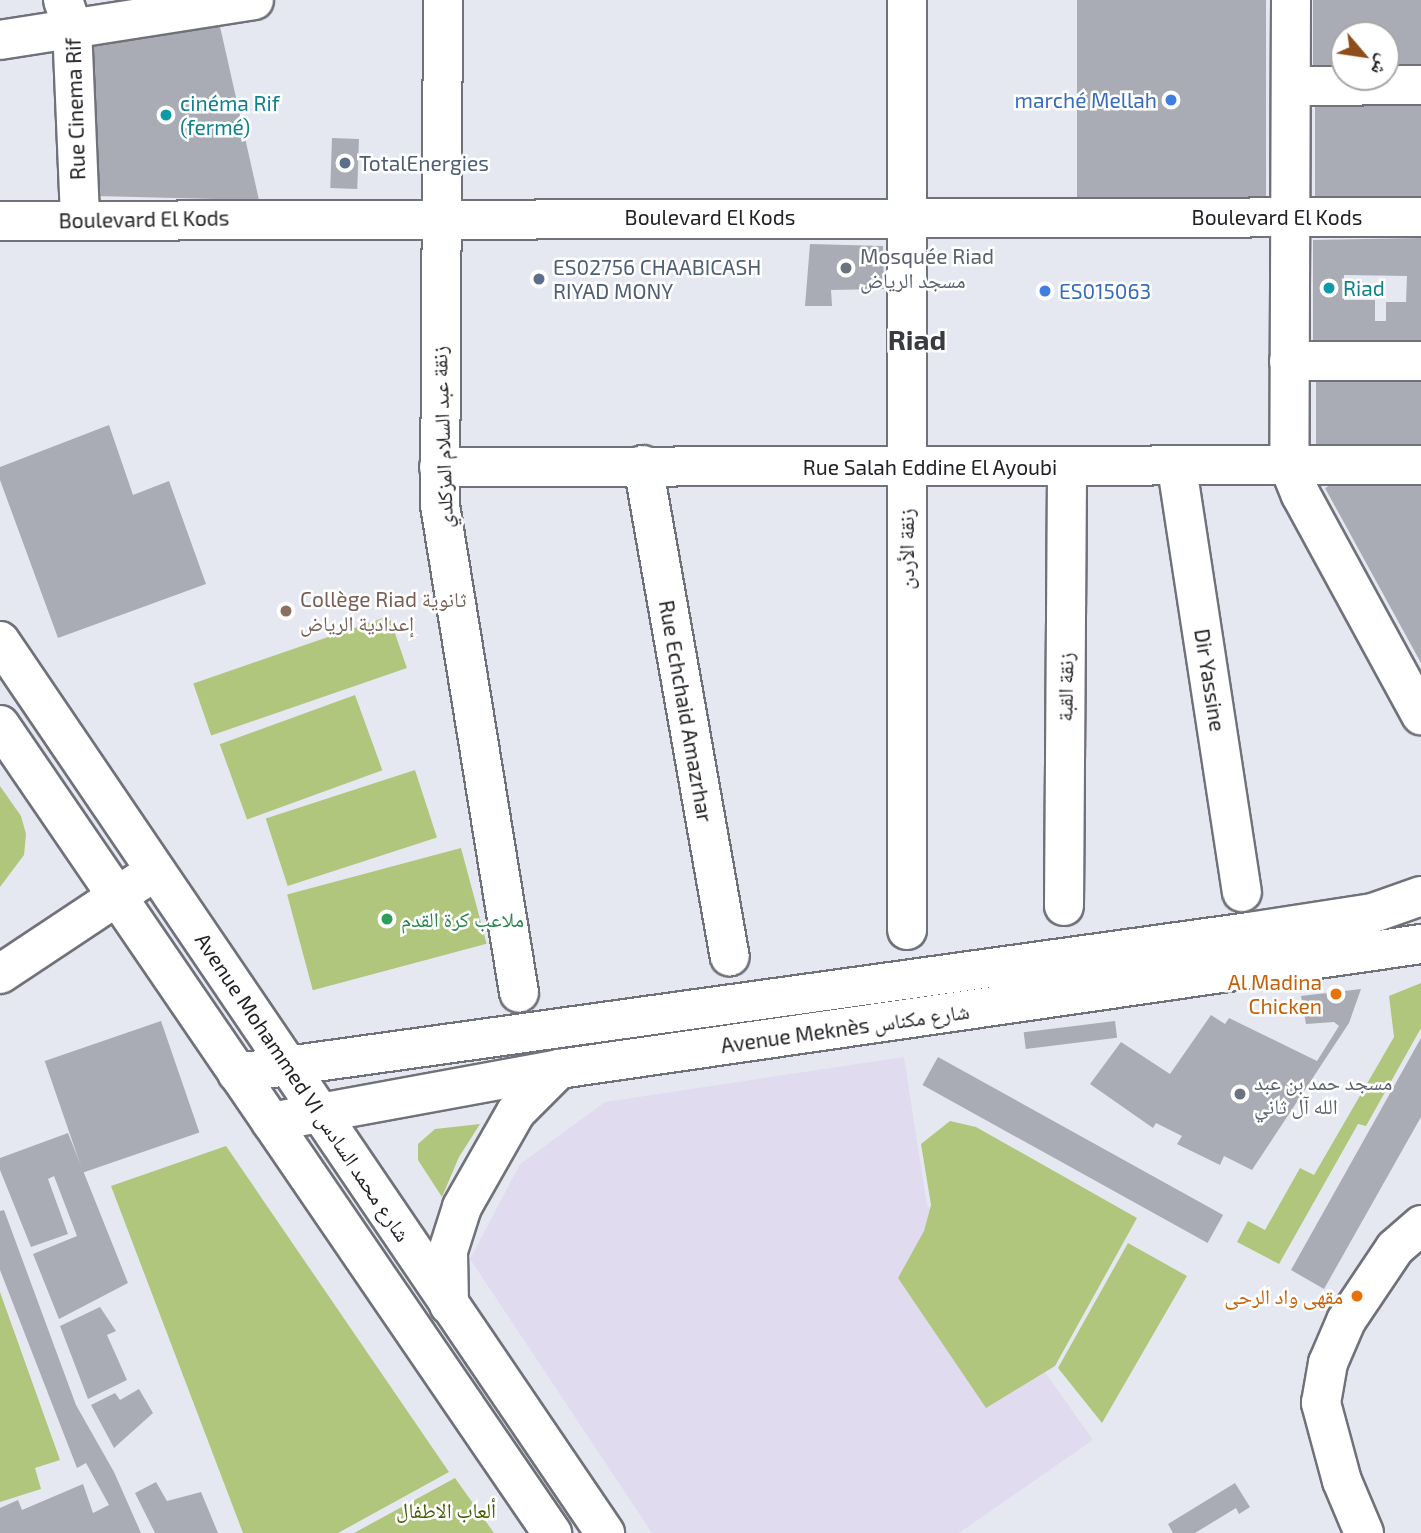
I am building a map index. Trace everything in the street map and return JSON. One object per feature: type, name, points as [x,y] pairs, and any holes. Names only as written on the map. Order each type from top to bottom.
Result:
[{"type":"street","name":"زنقة عبد السلام المزكلدي","points":[[443,0],[439,216],[440,505],[519,993]]},
{"type":"street","name":"زنقة الأردن","points":[[907,0],[907,930]]},
{"type":"street","points":[[1291,0],[1289,466],[1301,495],[1421,715]]},
{"type":"street","points":[[0,40],[67,13],[247,1]]},
{"type":"street","name":"Rue Cinema Rif","points":[[67,13],[80,220]]},
{"type":"street","points":[[1291,86],[1421,85]]},
{"type":"street","name":"Boulevard El Kods","points":[[0,220],[439,216],[1421,217]]},
{"type":"street","points":[[1289,361],[1421,361]]},
{"type":"street","name":"Rue Echchaid Amazrhar","points":[[643,465],[730,956]]},
{"type":"street","name":"Rue Salah Eddine El Ayoubi","points":[[439,467],[1421,466]]},
{"type":"street","name":"زنقة القبة","points":[[1064,906],[1067,468]]},
{"type":"street","name":"Dir Yassine","points":[[1177,468],[1242,892]]},
{"type":"street","name":"Avenue Mohammed VI شارع محمد السادس","points":[[0,641],[291,1066],[449,1305],[605,1533]]},
{"type":"street","points":[[0,725],[552,1533]]},
{"type":"street","points":[[0,974],[155,871]]},
{"type":"street","name":"Avenue Meknès شارع مكناس","points":[[237,1073],[1249,932],[1373,913],[1421,896]]},
{"type":"street","name":"Avenue Meknès شارع مكناس","points":[[271,1122],[366,1101],[559,1069],[1421,944]]},
{"type":"street","points":[[345,1059],[366,1101]]},
{"type":"street","points":[[449,1305],[449,1251],[462,1207],[498,1139],[538,1087],[559,1069]]},
{"type":"street","points":[[1364,1533],[1342,1481],[1321,1403],[1328,1363],[1346,1321],[1395,1248],[1421,1225]]},
{"type":"shaded area","points":[[904,1057],[927,1205],[1093,1440],[959,1533],[652,1533],[470,1259],[520,1164],[605,1102]]},
{"type":"green space","points":[[389,616],[407,668],[211,735],[193,683]]},
{"type":"green space","points":[[355,695],[382,770],[247,819],[220,744]]},
{"type":"green space","points":[[415,770],[437,838],[288,886],[266,819]]},
{"type":"green space","points":[[0,786],[21,816],[26,834],[24,855],[0,887]]},
{"type":"green space","name":"ملاعب كرة القدم","points":[[461,848],[487,944],[313,990],[287,895]]},
{"type":"green space","points":[[1421,983],[1421,1028],[1366,1126],[1358,1124],[1279,1264],[1237,1242],[1248,1221],[1265,1230],[1300,1168],[1314,1175],[1394,1037],[1389,996]]},
{"type":"green space","points":[[950,1121],[976,1127],[1137,1218],[1055,1366],[986,1408],[898,1278],[924,1231],[931,1205],[921,1144]]},
{"type":"green space","points":[[480,1124],[459,1157],[442,1197],[418,1160],[418,1144],[435,1129]]},
{"type":"green space","points":[[226,1146],[449,1472],[338,1533],[243,1533],[111,1186]]},
{"type":"green space","points":[[1128,1243],[1187,1276],[1102,1423],[1058,1368]]},
{"type":"green space","points":[[0,1292],[60,1460],[35,1468],[41,1489],[0,1502]]},
{"type":"green space","name":"ألعاب الاطفال","points":[[455,1478],[494,1533],[354,1533]]},
{"type":"building","name":"marché Mellah","points":[[1077,0],[1266,0],[1266,202],[1077,202]]},
{"type":"building","points":[[1313,0],[1421,0],[1421,73],[1400,73],[1400,21],[1330,21],[1330,73],[1313,74]]},
{"type":"building","name":"cinéma Rif (fermé)","points":[[217,13],[259,200],[95,196],[89,35]]},
{"type":"building","points":[[1315,101],[1421,101],[1421,196],[1315,196]]},
{"type":"building","name":"TotalEnergies","points":[[332,138],[359,139],[357,189],[330,188]]},
{"type":"building","name":"Riad","points":[[1421,238],[1421,351],[1313,350],[1313,240]],"holes":[[[1344,275],[1407,276],[1406,302],[1386,302],[1386,321],[1375,321],[1375,300],[1344,300]]]},
{"type":"building","name":"Mosquée Riad مسجد الرياض","points":[[810,244],[883,246],[884,289],[831,290],[832,306],[805,306]]},
{"type":"building","points":[[1316,372],[1421,372],[1421,450],[1316,450]]},
{"type":"building","points":[[109,425],[133,495],[169,481],[206,584],[58,638],[0,480],[0,467]]},
{"type":"building","points":[[1332,484],[1421,484],[1421,663],[1325,488]]},
{"type":"building","name":"مسجد حمد بن عبد الله آل ثاني","points":[[1361,989],[1349,1023],[1252,1170],[1224,1156],[1220,1165],[1177,1144],[1182,1136],[1156,1123],[1153,1128],[1090,1084],[1121,1042],[1170,1074],[1211,1015],[1225,1024],[1229,1018],[1317,1061],[1339,1026],[1334,1022],[1306,1024],[1301,996]]},
{"type":"building","points":[[161,1021],[199,1133],[83,1173],[45,1061]]},
{"type":"building","points":[[1115,1021],[1117,1038],[1026,1049],[1024,1032]]},
{"type":"building","points":[[1421,1038],[1421,1117],[1324,1289],[1291,1270]]},
{"type":"building","points":[[938,1057],[1223,1215],[1208,1243],[922,1085]]},
{"type":"building","points":[[68,1133],[128,1283],[59,1319],[33,1254],[77,1236],[54,1176],[48,1179],[68,1234],[31,1247],[0,1170],[0,1158]]},
{"type":"building","points":[[4,1210],[76,1405],[114,1472],[141,1533],[0,1533],[0,1508],[18,1500],[22,1510],[83,1484],[93,1513],[109,1505],[86,1463],[77,1468],[0,1270],[0,1211]]},
{"type":"building","points":[[100,1307],[116,1331],[107,1335],[127,1380],[88,1399],[60,1326]]},
{"type":"building","points":[[139,1389],[153,1413],[114,1448],[91,1405],[115,1393],[120,1400]]},
{"type":"building","points":[[156,1482],[167,1501],[201,1492],[218,1533],[155,1533],[135,1493]]},
{"type":"building","points":[[1235,1483],[1250,1507],[1239,1514],[1236,1508],[1195,1533],[1173,1533],[1168,1524]]},
{"type":"place","name":"marché Mellah","points":[[1171,100]]},
{"type":"place","name":"cinéma Rif (fermé)","points":[[166,115]]},
{"type":"place","name":"TotalEnergies","points":[[345,163]]},
{"type":"place","name":"Mosquée Riad مسجد الرياض","points":[[846,268]]},
{"type":"place","name":"ES02756 CHAABICASH RIYAD MONY","points":[[539,279]]},
{"type":"place","name":"Riad","points":[[1329,288]]},
{"type":"place","name":"ES015063","points":[[1045,291]]},
{"type":"place","name":"Collège Riad ثانوية إعدادية الرياض","points":[[286,611]]},
{"type":"place","name":"ملاعب كرة القدم","points":[[387,919]]},
{"type":"place","name":"Al Madina Chicken","points":[[1336,994]]},
{"type":"place","name":"مسجد حمد بن عبد الله آل ثاني","points":[[1240,1094]]},
{"type":"place","name":"مقهى واد الرحى","points":[[1357,1296]]},
{"type":"district","name":"Riad","points":[[917,339]]}]
